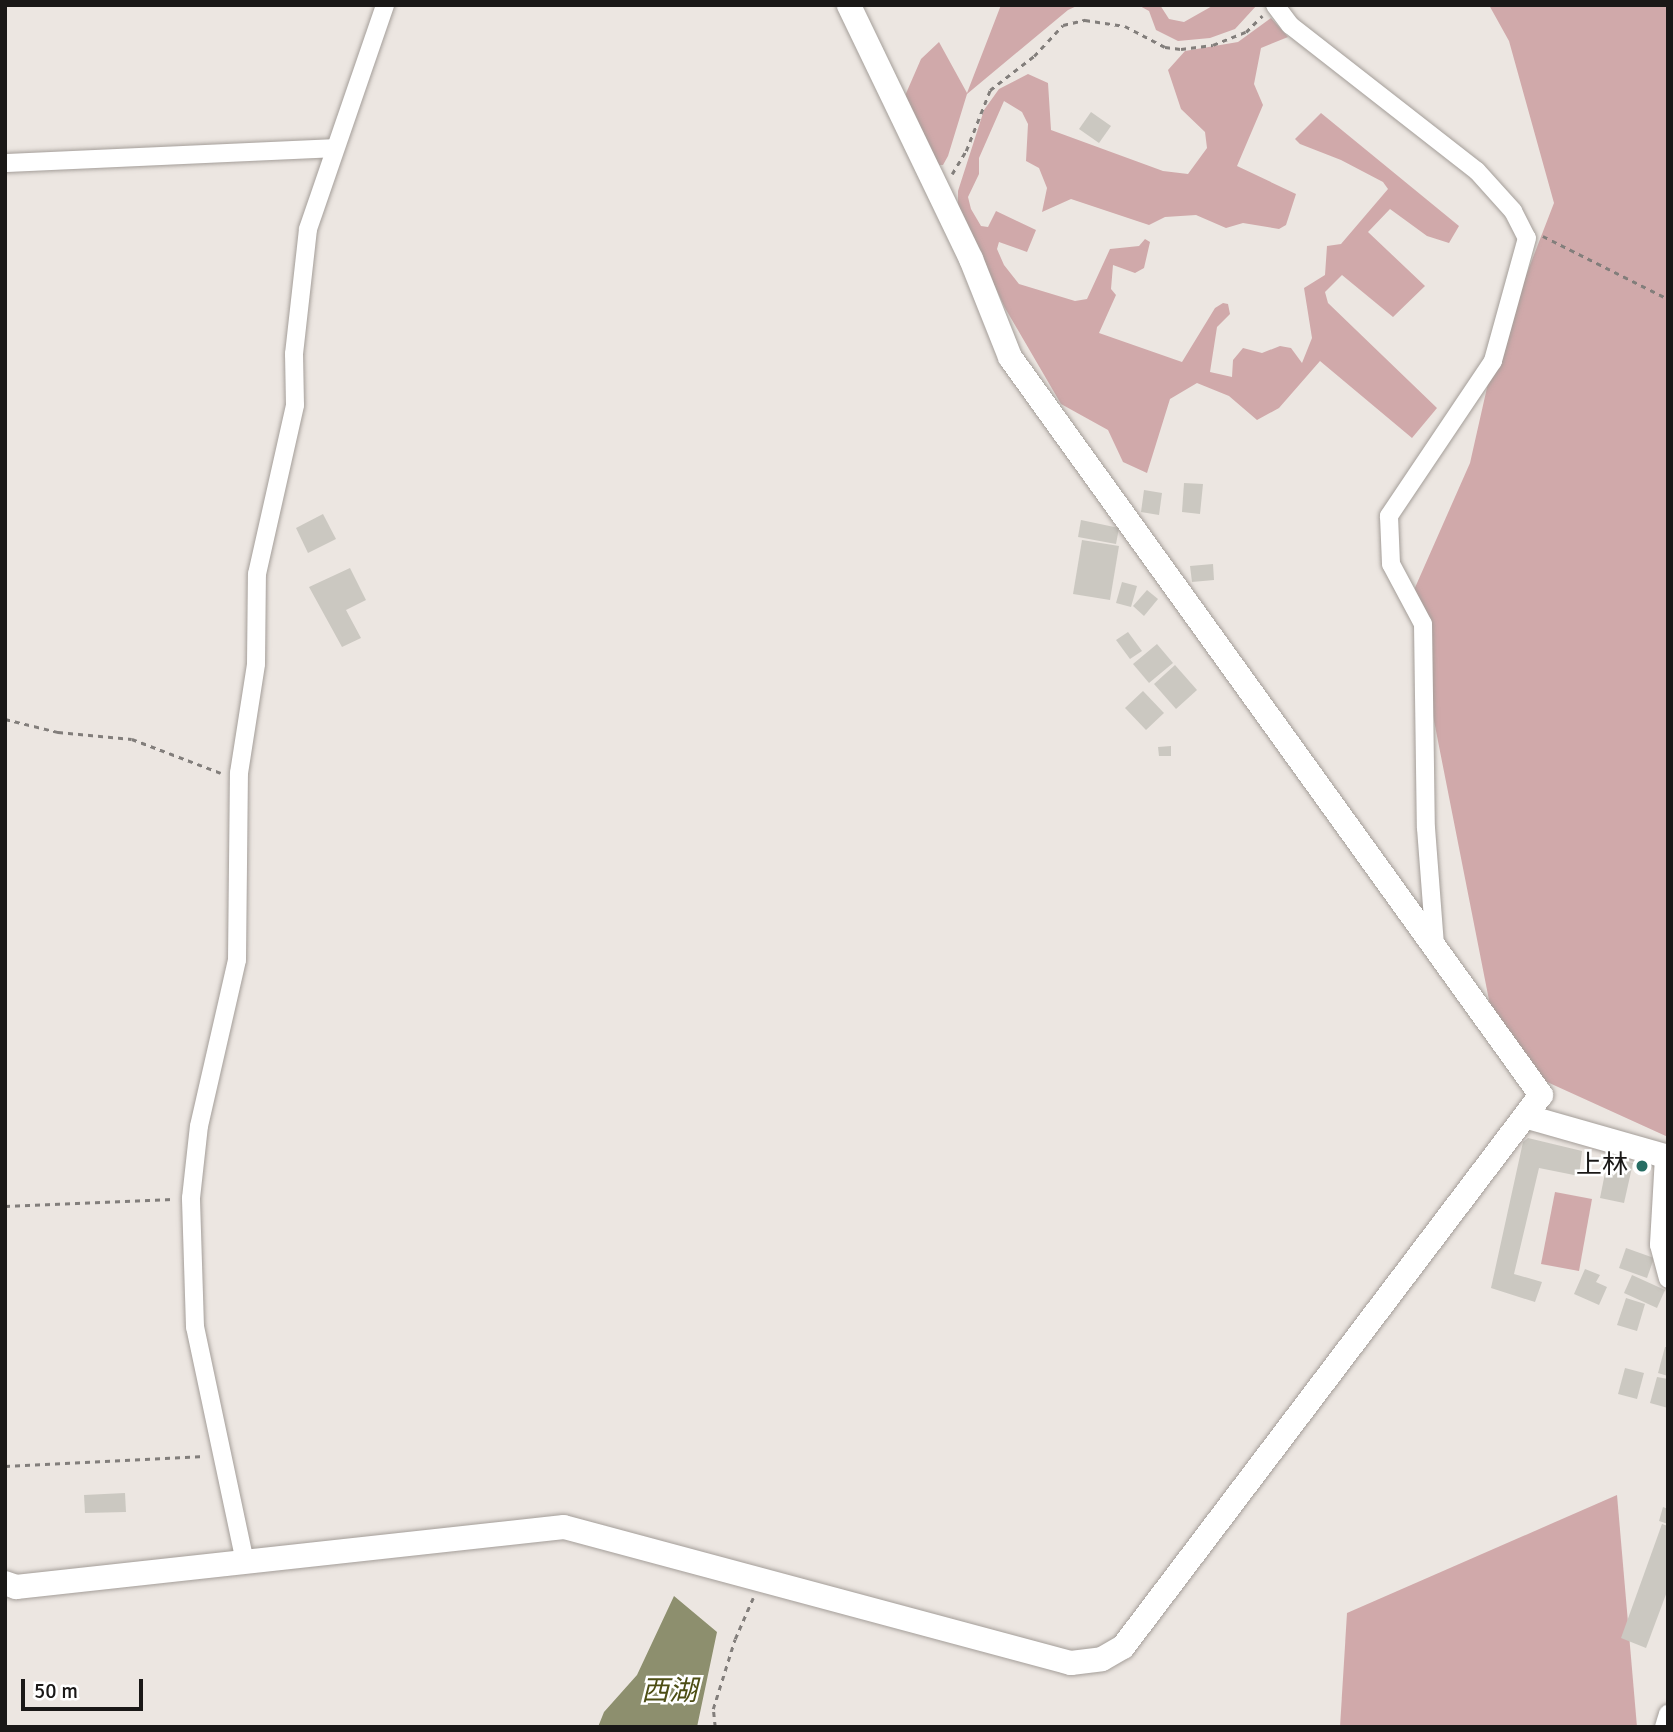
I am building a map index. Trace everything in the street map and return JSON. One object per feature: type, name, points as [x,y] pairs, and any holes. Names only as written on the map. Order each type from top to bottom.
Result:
[{"type":"street","points":[[245,1562],[195,1327],[191,1198],[199,1126],[237,960],[239,773],[256,664],[257,574],[295,405],[294,354],[308,229],[384,5]]},
{"type":"street","points":[[5,1583],[16,1587],[564,1527],[761,1583],[1071,1663],[1102,1659],[1123,1647],[1528,1117],[1541,1095],[1435,944],[1010,357],[971,259],[849,5]]},
{"type":"street","points":[[1270,8],[1477,171],[1513,211],[1527,238],[1493,361],[1389,516],[1391,564],[1423,624],[1426,828],[1435,944]]},
{"type":"street","points":[[5,162],[334,148]]},
{"type":"street","points":[[1528,1117],[1666,1157],[1659,1245],[1668,1279]]},
{"type":"street","points":[[1664,1727],[1668,1714]]},
{"type":"path","points":[[936,189],[955,172],[990,90],[1034,56],[1063,25],[1085,20],[1125,26],[1165,47],[1181,49],[1213,45],[1246,32],[1270,8]]},
{"type":"path","points":[[1513,211],[1545,238],[1668,299]]},
{"type":"path","points":[[5,719],[58,732],[132,739],[215,773],[239,773]]},
{"type":"path","points":[[5,1206],[191,1198]]},
{"type":"path","points":[[5,1466],[222,1454]]},
{"type":"path","points":[[715,1727],[713,1709],[735,1639],[761,1583]]},
{"type":"shaded area","points":[[1001,5],[1079,5],[1068,10],[967,94],[948,156],[943,165],[936,165],[904,98],[921,59],[939,42],[967,93]]},
{"type":"shaded area","points":[[1138,5],[1160,5],[1169,19],[1184,22],[1214,5],[1257,5],[1235,29],[1210,38],[1178,41],[1156,30],[1149,11]]},
{"type":"shaded area","points":[[1489,5],[1668,5],[1668,1137],[1501,1061],[1410,599],[1470,463],[1493,361],[1554,203],[1509,41]]},
{"type":"shaded area","points":[[1271,18],[1288,37],[1261,48],[1254,84],[1263,105],[1237,166],[1296,194],[1286,225],[1279,229],[1243,223],[1226,228],[1196,215],[1165,217],[1149,225],[1071,199],[1042,212],[1047,188],[1039,168],[1026,161],[1028,124],[1022,112],[1004,101],[979,158],[979,174],[968,197],[971,209],[981,226],[988,227],[996,211],[1036,230],[1027,252],[999,242],[997,249],[1004,265],[1019,284],[1075,301],[1087,299],[1110,249],[1139,246],[1145,239],[1150,242],[1144,268],[1135,273],[1113,265],[1111,289],[1116,295],[1099,333],[1182,362],[1215,308],[1223,303],[1228,304],[1230,314],[1217,327],[1210,372],[1232,377],[1233,360],[1243,348],[1262,353],[1280,346],[1291,348],[1302,363],[1312,338],[1304,288],[1325,275],[1327,246],[1341,244],[1388,189],[1383,182],[1341,160],[1300,144],[1295,139],[1321,113],[1459,226],[1449,243],[1427,236],[1390,209],[1368,232],[1425,286],[1393,317],[1342,275],[1325,292],[1328,303],[1437,408],[1412,438],[1320,361],[1279,408],[1257,420],[1229,396],[1197,383],[1170,399],[1147,473],[1123,462],[1108,430],[1061,404],[1005,308],[958,208],[958,191],[984,110],[999,89],[1028,74],[1048,83],[1051,130],[1163,171],[1188,174],[1207,148],[1205,132],[1181,109],[1168,70],[1185,51],[1238,42]]},
{"type":"shaded area","points":[[1555,1192],[1592,1199],[1579,1271],[1541,1264]]},
{"type":"shaded area","points":[[1617,1495],[1637,1727],[1340,1727],[1347,1613]]},
{"type":"water","name":"西湖","points":[[674,1596],[717,1632],[697,1727],[598,1727],[604,1712],[637,1675]]},
{"type":"building","points":[[1091,112],[1111,126],[1099,143],[1079,129]]},
{"type":"building","points":[[1184,483],[1203,484],[1200,514],[1182,512]]},
{"type":"building","points":[[1144,490],[1162,493],[1159,515],[1141,512]]},
{"type":"building","points":[[323,514],[336,539],[308,553],[296,528]]},
{"type":"building","points":[[1081,520],[1119,528],[1116,544],[1078,537]]},
{"type":"building","points":[[1082,540],[1119,546],[1110,600],[1073,594]]},
{"type":"building","points":[[1213,564],[1214,580],[1192,582],[1190,566]]},
{"type":"building","points":[[350,568],[366,600],[346,610],[361,638],[342,647],[309,587]]},
{"type":"building","points":[[1122,582],[1137,586],[1131,607],[1116,603]]},
{"type":"building","points":[[1147,590],[1158,599],[1144,616],[1133,606]]},
{"type":"building","points":[[1128,632],[1142,651],[1130,659],[1116,640]]},
{"type":"building","points":[[1157,644],[1173,663],[1149,683],[1133,664]]},
{"type":"building","points":[[1175,665],[1197,690],[1176,709],[1154,684]]},
{"type":"building","points":[[1143,691],[1164,713],[1146,730],[1125,708]]},
{"type":"building","points":[[1171,746],[1171,756],[1159,756],[1158,747]]},
{"type":"building","points":[[1528,1138],[1582,1151],[1579,1176],[1539,1168],[1514,1274],[1542,1282],[1535,1302],[1491,1288],[1523,1142]]},
{"type":"building","points":[[1608,1158],[1633,1163],[1624,1203],[1600,1198]]},
{"type":"building","points":[[1626,1248],[1654,1258],[1647,1278],[1619,1268]]},
{"type":"building","points":[[1585,1269],[1600,1275],[1596,1282],[1607,1287],[1599,1305],[1574,1294]]},
{"type":"building","points":[[1632,1275],[1665,1290],[1657,1308],[1624,1293]]},
{"type":"building","points":[[1626,1298],[1645,1304],[1637,1331],[1617,1325]]},
{"type":"building","points":[[1665,1347],[1668,1347],[1668,1376],[1658,1373]]},
{"type":"building","points":[[1625,1368],[1644,1373],[1637,1399],[1618,1394]]},
{"type":"building","points":[[1657,1377],[1668,1379],[1668,1408],[1650,1403]]},
{"type":"building","points":[[125,1493],[126,1512],[85,1513],[84,1495]]},
{"type":"building","points":[[1663,1507],[1668,1509],[1668,1524],[1659,1521]]},
{"type":"building","points":[[1662,1524],[1668,1526],[1668,1589],[1646,1648],[1621,1638]]},
{"type":"place","name":"上林","points":[[1642,1166]]}]
